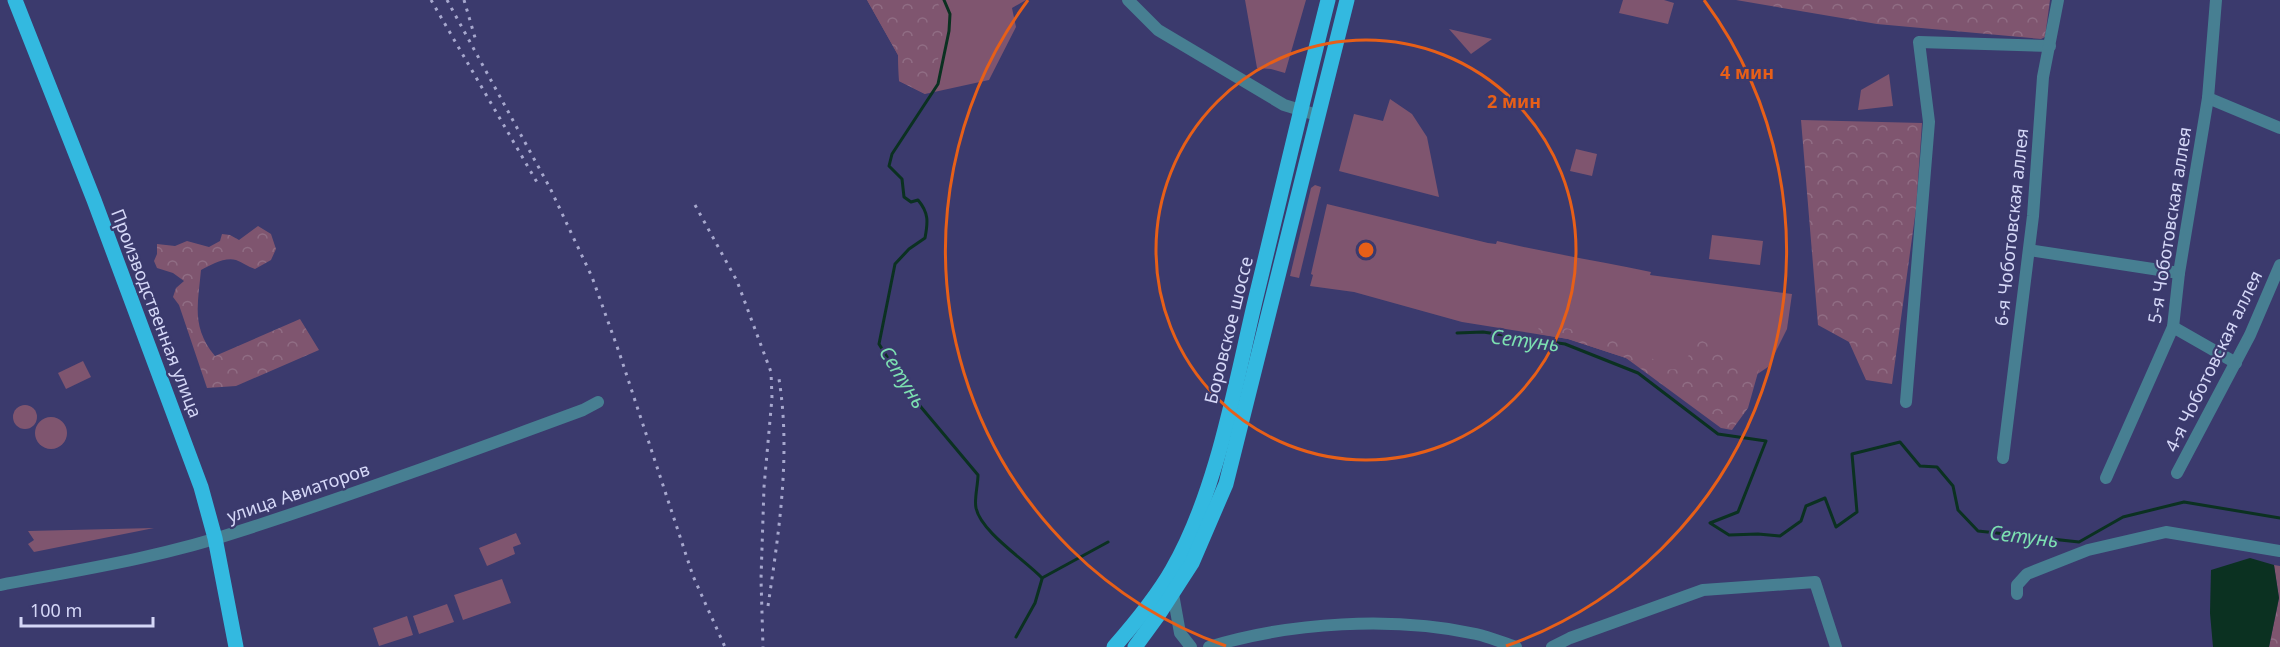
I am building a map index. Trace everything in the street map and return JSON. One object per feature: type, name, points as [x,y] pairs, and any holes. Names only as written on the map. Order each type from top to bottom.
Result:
[{"type":"main road","name":"Производственная улица","points":[[15,0],[201,487],[215,538],[236,647]]},
{"type":"main road","name":"Боровское шоссе","points":[[1114,647],[1142,614],[1172,570],[1206,488],[1233,394],[1328,0]]},
{"type":"main road","name":"Боровское шоссе","points":[[1135,647],[1173,594],[1201,545],[1230,473],[1347,0]]},
{"type":"street","name":"6-я Чоботовская аллея","points":[[2003,458],[2029,250],[2043,77],[2058,0]]},
{"type":"street","name":"5-я Чоботовская аллея","points":[[2106,478],[2173,327],[2179,273],[2208,98],[2216,0]]},
{"type":"street","points":[[1130,1],[1158,30],[1284,105],[1317,115]]},
{"type":"street","points":[[1906,402],[1929,122],[1920,42],[2050,46]]},
{"type":"street","points":[[2208,98],[2280,128]]},
{"type":"street","points":[[2029,250],[2179,273]]},
{"type":"street","name":"4-я Чоботовская аллея","points":[[2177,472],[2236,363],[2280,265]]},
{"type":"street","points":[[2173,327],[2236,363]]},
{"type":"street","name":"улица Авиаторов","points":[[0,585],[187,546],[240,531],[414,472],[583,410],[598,402]]},
{"type":"street","points":[[2017,594],[2017,585],[2026,574],[2088,550],[2166,532],[2280,551]]},
{"type":"street","points":[[1552,647],[1570,638],[1703,590],[1815,582],[1836,647]]},
{"type":"street","points":[[1173,594],[1180,633],[1191,647]]},
{"type":"street","points":[[1209,647],[1241,637],[1283,629],[1409,624],[1478,635],[1516,647]]},
{"type":"green space","points":[[867,0],[1026,0],[1012,8],[1016,27],[989,80],[925,94],[899,81],[898,55]]},
{"type":"green space","points":[[867,0],[933,0],[938,3],[945,21],[934,82],[925,94],[899,81],[898,55]]},
{"type":"green space","points":[[1245,0],[1306,0],[1285,73],[1257,68]]},
{"type":"green space","points":[[1623,0],[1664,0],[1674,3],[1668,24],[1619,13]]},
{"type":"green space","points":[[1736,0],[2050,0],[2045,37],[2041,39],[1877,24]]},
{"type":"green space","points":[[1449,29],[1492,39],[1471,54]]},
{"type":"green space","points":[[1889,74],[1893,106],[1858,110],[1861,90]]},
{"type":"green space","points":[[1390,99],[1412,114],[1427,137],[1439,197],[1339,171],[1354,114],[1383,121]]},
{"type":"green space","points":[[1801,120],[1922,123],[1916,209],[1892,384],[1866,380],[1849,342],[1818,325]]},
{"type":"green space","points":[[1576,149],[1597,154],[1592,176],[1570,171]]},
{"type":"green space","points":[[1315,185],[1321,187],[1299,278],[1290,276],[1311,188]]},
{"type":"green space","points":[[1327,204],[1488,243],[1496,244],[1497,241],[1651,272],[1650,275],[1792,294],[1787,329],[1768,367],[1705,409],[1626,358],[1568,339],[1462,322],[1354,292],[1310,286]]},
{"type":"green space","points":[[258,226],[271,234],[276,249],[271,260],[255,269],[231,259],[201,270],[198,315],[202,335],[215,356],[300,319],[319,350],[236,386],[207,388],[179,305],[173,297],[176,288],[184,281],[173,273],[157,268],[154,261],[157,244],[175,246],[187,241],[209,247],[220,241],[222,234],[239,240]]},
{"type":"green space","points":[[1712,235],[1763,241],[1760,265],[1709,259]]},
{"type":"green space","points":[[1538,323],[1618,338],[1653,359],[1661,370],[1680,369],[1699,339],[1759,369],[1748,408],[1732,430],[1721,428],[1626,358],[1568,339],[1539,334]]},
{"type":"green space","points":[[83,361],[91,377],[66,389],[58,373]]},
{"type":"green space","points":[[25,405],[30,406],[36,412],[36,422],[30,428],[25,429],[20,428],[14,422],[13,417],[14,412],[20,406]]},
{"type":"green space","points":[[51,417],[62,422],[67,433],[62,444],[51,449],[40,444],[35,433],[40,422]]},
{"type":"green space","points":[[154,528],[34,552],[28,544],[34,540],[28,531]]},
{"type":"green space","points":[[516,533],[521,544],[513,547],[515,554],[487,566],[479,548]]},
{"type":"green space","points":[[2274,565],[2280,566],[2280,647],[2269,647],[2279,598]]},
{"type":"green space","points":[[502,579],[511,603],[463,620],[454,595]]},
{"type":"green space","points":[[447,604],[454,622],[419,634],[413,616]]},
{"type":"green space","points":[[407,616],[413,635],[379,646],[373,628]]},
{"type":"shaded area","points":[[2250,558],[2274,565],[2279,598],[2269,647],[2213,647],[2210,613],[2211,570]]},
{"type":"waterway","name":"Сетунь","points":[[944,0],[950,14],[949,31],[938,84],[892,154],[889,166],[902,179],[904,197],[911,202],[918,200],[924,209],[927,222],[925,238],[909,249],[895,264],[879,344],[910,394],[978,475],[976,508],[986,527],[1042,578],[1108,542]]},
{"type":"waterway","name":"Сетунь","points":[[1457,333],[1483,332],[1565,344],[1638,373],[1718,434],[1766,441],[1738,512],[1710,523],[1729,535],[1780,536],[1801,521],[1806,506],[1825,498],[1836,527],[1857,512],[1852,454],[1900,442],[1920,466],[1937,467],[1953,486],[1958,510],[1978,531],[2079,542],[2123,517],[2184,502],[2280,518]]},
{"type":"waterway","points":[[1016,637],[1035,603],[1042,579]]},
{"type":"railway","points":[[431,0],[538,184]]},
{"type":"railway","points":[[447,0],[550,188],[592,277],[693,576],[725,647]]},
{"type":"railway","points":[[464,0],[476,41]]},
{"type":"railway","points":[[695,205],[737,281],[771,372],[772,398],[764,487],[761,579],[763,647]]},
{"type":"railway","points":[[768,606],[784,464],[779,379]]}]
